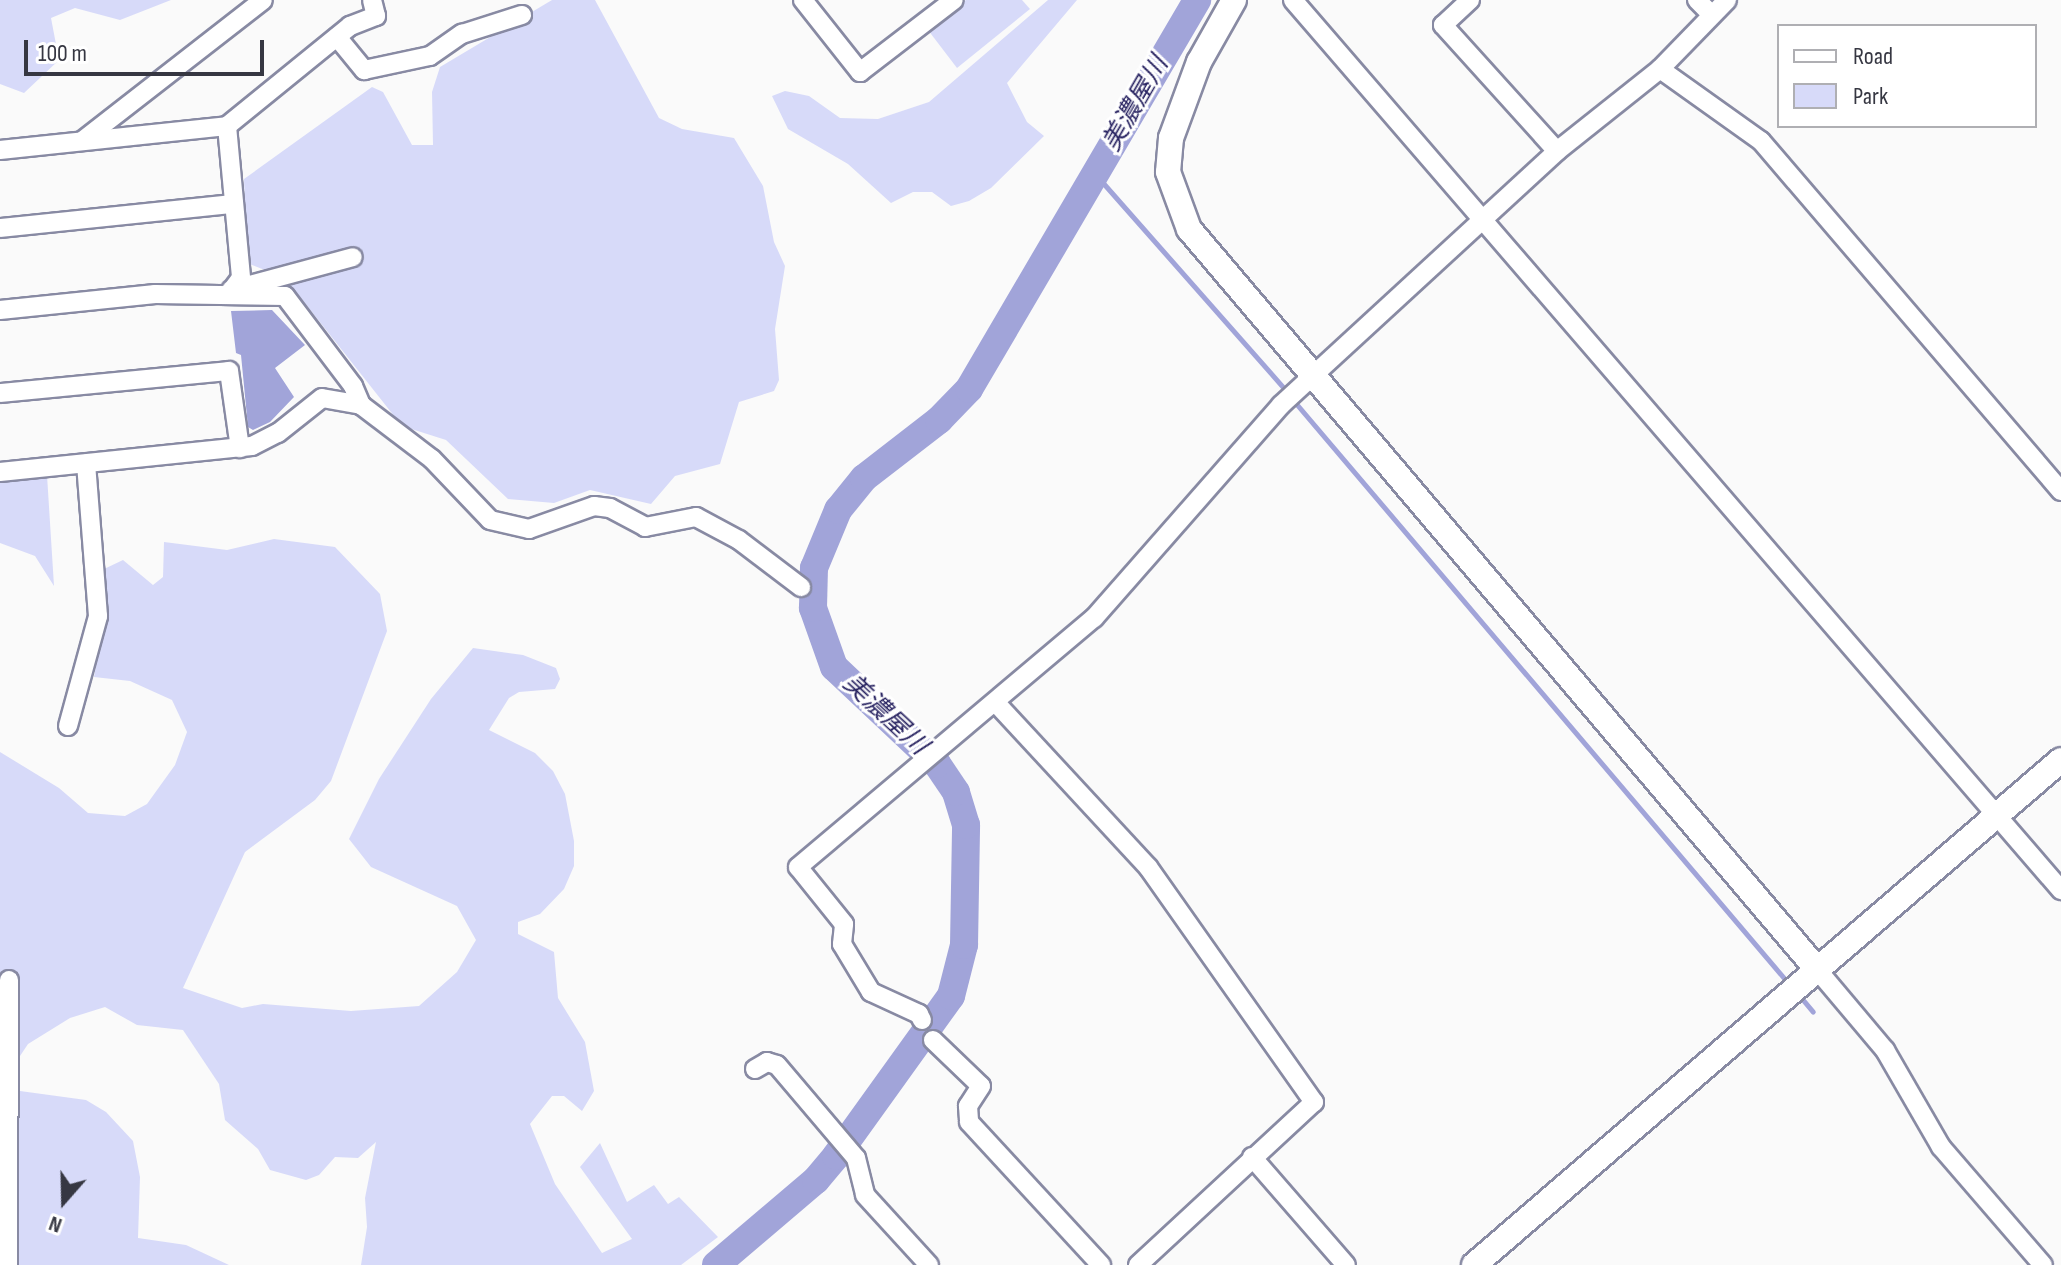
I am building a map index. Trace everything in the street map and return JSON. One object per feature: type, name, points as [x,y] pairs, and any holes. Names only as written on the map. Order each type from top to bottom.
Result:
[{"type":"street","points":[[81,142],[263,0]]},
{"type":"street","points":[[0,150],[227,126],[337,37],[376,16],[372,0]]},
{"type":"street","points":[[811,3],[860,72],[954,0]]},
{"type":"street","points":[[1234,0],[1179,109],[1168,172],[1189,229],[1885,1050],[1941,1147],[2043,1265]]},
{"type":"street","points":[[1293,0],[2061,890]]},
{"type":"street","points":[[1470,0],[1443,25],[1557,151]]},
{"type":"street","points":[[1697,0],[1712,15]]},
{"type":"street","points":[[922,1020],[919,1014],[871,992],[842,944],[844,924],[798,867],[1094,618],[1248,440],[1480,220],[1557,151],[1660,69],[1727,0]]},
{"type":"street","points":[[337,37],[364,70],[430,56],[462,34],[522,15]]},
{"type":"street","points":[[1660,69],[1761,141],[2061,491]]},
{"type":"street","points":[[226,292],[241,278],[227,126]]},
{"type":"street","points":[[0,228],[234,204]]},
{"type":"street","points":[[226,292],[353,257]]},
{"type":"street","points":[[0,310],[155,294],[226,292],[285,296],[353,386],[361,405]]},
{"type":"street","points":[[0,393],[229,371],[240,448]]},
{"type":"street","points":[[0,472],[240,448],[268,440],[322,398],[361,405],[432,459],[497,524],[529,529],[594,506],[610,508],[645,527],[696,517],[739,540],[801,587]]},
{"type":"street","points":[[68,726],[99,602],[86,463]]},
{"type":"street","points":[[996,703],[1148,867],[1314,1102],[1138,1265]]},
{"type":"street","points":[[1474,1265],[1815,967],[2061,760]]},
{"type":"street","points":[[8,1265],[9,980]]},
{"type":"street","points":[[933,1040],[981,1086],[968,1106],[969,1122],[1101,1265]]},
{"type":"street","points":[[755,1069],[767,1062],[777,1065],[856,1158],[865,1195],[929,1265]]},
{"type":"street","points":[[1252,1157],[1346,1265]]},
{"type":"green space","points":[[0,0],[171,0],[120,20],[75,8],[51,18],[59,60],[24,93],[0,84]]},
{"type":"green space","points":[[552,0],[595,0],[659,118],[682,129],[734,138],[763,186],[774,242],[785,266],[775,329],[779,380],[774,391],[739,402],[720,464],[675,476],[651,504],[590,490],[554,503],[508,499],[446,440],[402,426],[285,278],[247,263],[244,179],[372,87],[383,92],[412,145],[433,145],[432,92],[440,67]]},
{"type":"green space","points":[[966,0],[1022,0],[1030,9],[957,68],[928,30]]},
{"type":"green space","points":[[1048,0],[1077,0],[1007,83],[1027,122],[1044,136],[991,188],[969,201],[951,206],[932,192],[913,192],[891,203],[848,164],[788,129],[772,96],[785,91],[809,96],[840,118],[878,119],[929,102]]},
{"type":"green space","points":[[47,475],[54,586],[35,556],[0,543],[0,480]]},
{"type":"green space","points":[[274,539],[335,547],[380,594],[387,631],[331,781],[315,800],[245,852],[183,988],[242,1008],[263,1004],[351,1011],[419,1006],[457,972],[476,940],[457,906],[371,867],[349,839],[379,779],[431,699],[473,648],[523,655],[556,668],[560,679],[555,689],[519,692],[509,698],[489,730],[535,753],[553,771],[565,794],[574,841],[574,866],[564,889],[540,914],[518,922],[518,934],[554,952],[558,998],[585,1042],[594,1091],[582,1111],[564,1096],[552,1096],[530,1124],[555,1184],[602,1253],[632,1239],[580,1167],[600,1143],[627,1202],[654,1185],[668,1204],[679,1197],[718,1237],[681,1265],[361,1265],[367,1227],[365,1198],[376,1142],[358,1158],[335,1157],[319,1175],[306,1180],[270,1170],[258,1149],[225,1120],[219,1084],[183,1030],[137,1025],[105,1007],[70,1018],[28,1044],[14,1065],[20,1091],[86,1100],[106,1112],[133,1141],[140,1177],[138,1238],[186,1245],[229,1265],[0,1265],[0,752],[59,788],[88,813],[125,816],[147,804],[175,765],[187,732],[172,700],[130,681],[94,677],[106,608],[102,570],[123,560],[153,585],[163,577],[164,542],[227,550]]},
{"type":"water","points":[[272,310],[305,345],[275,368],[294,397],[270,422],[253,430],[248,427],[241,355],[236,353],[231,311]]},
{"type":"waterway","name":"美濃屋川","points":[[716,1265],[816,1180],[836,1156],[951,996],[964,945],[966,825],[956,792],[937,764],[834,667],[813,608],[814,568],[838,510],[864,478],[939,420],[969,389],[1197,0]]},
{"type":"waterway","points":[[1096,175],[1287,392]]},
{"type":"waterway","points":[[1293,400],[1789,984]]},
{"type":"waterway","points":[[1798,994],[1813,1012]]}]
